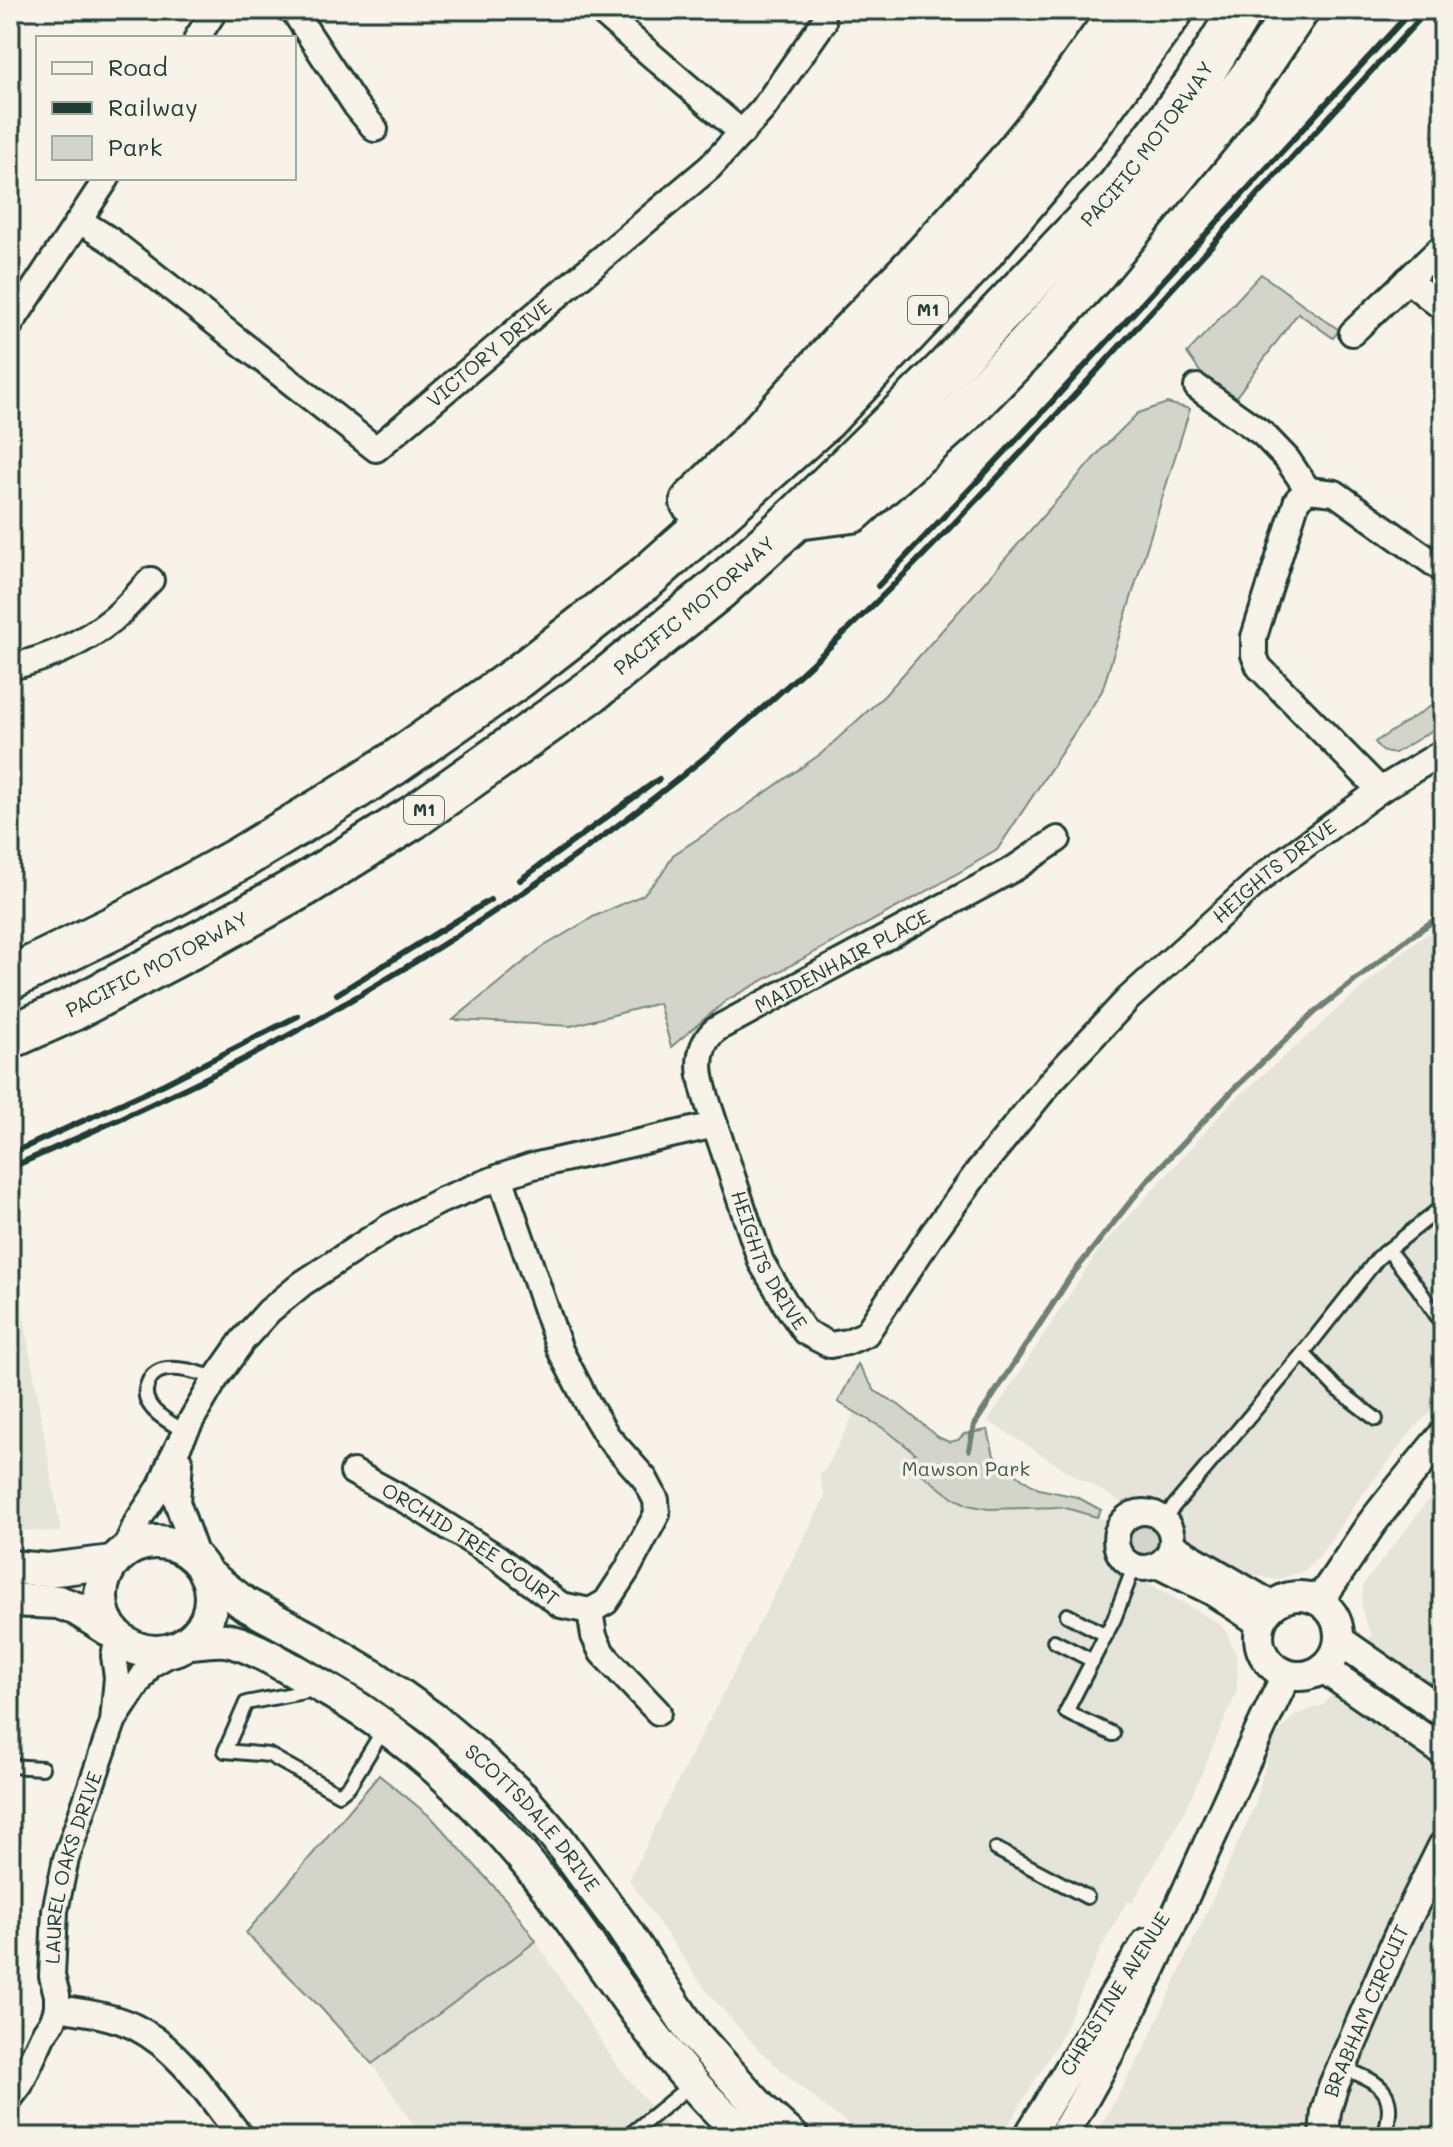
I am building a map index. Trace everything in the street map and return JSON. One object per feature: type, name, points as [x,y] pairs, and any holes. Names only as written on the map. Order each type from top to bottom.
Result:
[{"type":"highway","points":[[648,576],[673,521],[759,435],[1007,165],[1050,112],[1122,10]]},
{"type":"highway","name":"M1","points":[[10,978],[115,927],[239,859],[380,772],[518,677],[648,576],[825,419],[976,259],[1088,126],[1172,10]]},
{"type":"highway","name":"PACIFIC MOTORWAY","points":[[10,1037],[73,1009],[205,940],[304,885],[412,818],[594,689],[718,589],[796,518],[946,370],[1118,188],[1196,84],[1241,10]]},
{"type":"highway","points":[[796,518],[852,511],[971,404],[1095,272],[1172,179],[1219,120],[1297,10]]},
{"type":"main road","points":[[10,1567],[48,1570],[78,1568],[118,1556],[143,1542],[163,1541],[182,1548],[202,1567],[211,1592],[209,1611],[201,1628],[182,1646],[155,1654],[135,1650],[77,1609],[58,1602],[10,1600]]},
{"type":"main road","points":[[114,1634],[103,1606],[104,1584],[118,1556]]},
{"type":"main road","name":"SCOTTSDALE DRIVE","points":[[202,1567],[228,1592],[377,1679],[422,1711],[523,1799],[557,1838],[621,1925],[693,2033],[761,2109],[792,2137]]},
{"type":"main road","name":"SCOTTSDALE DRIVE","points":[[182,1646],[227,1640],[260,1653],[386,1726],[426,1758],[502,1833],[558,1902],[666,2053],[747,2137]]},
{"type":"street","points":[[198,36],[215,10]]},
{"type":"street","points":[[293,10],[356,106],[375,129]]},
{"type":"street","points":[[599,10],[742,133],[763,109],[821,17]]},
{"type":"street","name":"VICTORY DRIVE","points":[[80,221],[110,240],[376,449],[710,167],[742,133]]},
{"type":"street","points":[[10,325],[106,180]]},
{"type":"street","points":[[1352,333],[1443,246]]},
{"type":"street","points":[[1407,280],[1443,308]]},
{"type":"street","points":[[1197,387],[1263,434],[1287,459],[1308,490]]},
{"type":"street","points":[[1380,790],[1259,667],[1254,655],[1254,637],[1297,500],[1308,490],[1335,493],[1443,570]]},
{"type":"street","points":[[10,667],[33,661],[85,639],[114,619],[151,580]]},
{"type":"street","name":"HEIGHTS DRIVE","points":[[715,1125],[761,1262],[805,1332],[830,1345],[866,1334],[979,1170],[1053,1079],[1128,999],[1267,873],[1380,790],[1443,752]]},
{"type":"street","name":"MAIDENHAIR PLACE","points":[[715,1125],[699,1071],[702,1051],[713,1032],[1015,868],[1058,839]]},
{"type":"street","points":[[118,1556],[161,1486],[171,1460],[216,1378],[269,1311],[303,1283],[389,1227],[442,1200],[500,1177],[533,1166],[715,1125]]},
{"type":"street","points":[[500,1177],[560,1350],[607,1436],[645,1479],[656,1500],[657,1514],[627,1570],[606,1602],[590,1611],[594,1636],[602,1653],[658,1712]]},
{"type":"street","points":[[186,1432],[177,1502],[202,1567]]},
{"type":"street","points":[[1319,1601],[1389,1501],[1443,1435]]},
{"type":"street","name":"ORCHID TREE COURT","points":[[353,1472],[412,1504],[498,1558],[561,1605],[590,1611]]},
{"type":"street","points":[[1154,1559],[1172,1535],[1163,1519],[1155,1513],[1136,1513],[1127,1517],[1117,1532],[1117,1549],[1121,1557],[1154,1559],[1211,1592],[1267,1615]]},
{"type":"street","points":[[1304,1596],[1319,1601],[1330,1610],[1336,1621],[1339,1640],[1334,1656],[1323,1668],[1306,1675],[1287,1674],[1274,1667],[1265,1655],[1260,1640],[1267,1615],[1280,1600],[1304,1596]]},
{"type":"street","name":"LAUREL OAKS DRIVE","points":[[113,1722],[117,1677],[114,1634]]},
{"type":"street","points":[[1339,1640],[1443,1712]]},
{"type":"street","name":"LAUREL OAKS DRIVE","points":[[57,2008],[52,1976],[55,1911],[78,1820],[113,1722],[150,1665],[182,1646]]},
{"type":"street","points":[[1323,1668],[1443,1751]]},
{"type":"street","name":"CHRISTINE AVENUE","points":[[1062,2137],[1134,2005],[1287,1674]]},
{"type":"street","name":"BRABHAM CIRCUIT","points":[[1324,2137],[1326,2111],[1341,2067],[1398,1937],[1443,1846]]},
{"type":"street","name":"CHRISTINE AVENUE","points":[[1028,2137],[1203,1852]]},
{"type":"street","points":[[10,2098],[20,2085],[57,2008],[115,2019],[156,2039],[174,2055],[241,2137]]},
{"type":"lane","points":[[1163,1519],[1303,1353],[1378,1258],[1443,1206]]},
{"type":"lane","points":[[1388,1250],[1443,1325]]},
{"type":"lane","points":[[1303,1353],[1337,1389],[1376,1419]]},
{"type":"lane","points":[[186,1432],[151,1409],[146,1398],[150,1378],[168,1369],[216,1378]]},
{"type":"lane","points":[[1113,1734],[1066,1712],[1106,1635],[1154,1559]]},
{"type":"lane","points":[[1067,1615],[1106,1635]]},
{"type":"lane","points":[[1054,1641],[1093,1661]]},
{"type":"lane","points":[[324,1688],[246,1703],[225,1751],[269,1755],[339,1794],[349,1786],[386,1726]]},
{"type":"lane","points":[[10,1766],[42,1768]]},
{"type":"lane","points":[[996,1849],[1087,1897]]},
{"type":"lane","points":[[1341,2067],[1385,2091],[1389,2104],[1386,2136]]},
{"type":"lane","points":[[627,2137],[693,2082]]},
{"type":"shaded area","points":[[1443,925],[1443,1400],[1414,1428],[1319,1557],[1303,1571],[1277,1580],[1242,1572],[1069,1472],[988,1421],[1098,1251],[1231,1103],[1411,945]]},
{"type":"shaded area","points":[[13,1255],[61,1532],[10,1530],[10,1256]]},
{"type":"shaded area","points":[[855,1412],[886,1430],[916,1454],[909,1463],[988,1509],[1062,1507],[1107,1520],[1103,1545],[1113,1565],[1221,1625],[1236,1655],[1236,1694],[1175,1830],[1132,1903],[1127,1901],[1100,1950],[1059,2041],[1001,2137],[868,2137],[834,2114],[759,2050],[731,2019],[705,1989],[629,1880],[825,1497],[819,1473],[825,1471]]},
{"type":"shaded area","points":[[1443,1481],[1443,2137],[1094,2137],[1145,2048],[1255,1805],[1272,1740],[1296,1714],[1324,1705],[1372,1635],[1362,1608],[1363,1585]]},
{"type":"shaded area","points":[[536,1941],[616,2064],[665,2124],[681,2137],[422,2137],[372,2064]]},
{"type":"green space","points":[[1261,274],[1339,330],[1333,338],[1298,313],[1236,397],[1203,376],[1187,353]]},
{"type":"green space","points":[[1167,403],[1190,409],[1102,691],[997,850],[727,1000],[671,1047],[659,1003],[571,1026],[453,1020],[541,948],[595,916],[643,895],[663,873],[673,855],[822,753],[885,695],[1102,449],[1138,413]]},
{"type":"green space","points":[[1431,706],[1443,717],[1443,724],[1395,753],[1379,748],[1375,742]]},
{"type":"green space","name":"Mawson Park","points":[[858,1364],[875,1391],[899,1405],[938,1437],[949,1442],[958,1440],[964,1434],[988,1430],[994,1456],[1039,1489],[1077,1497],[1101,1510],[1097,1517],[1062,1507],[988,1509],[968,1505],[950,1496],[908,1463],[915,1453],[886,1430],[838,1402]]},
{"type":"green space","points":[[1144,1526],[1154,1530],[1158,1540],[1154,1550],[1144,1554],[1134,1550],[1130,1540],[1134,1530]]},
{"type":"green space","points":[[379,1775],[432,1818],[507,1901],[536,1941],[372,2064],[246,1933]]},
{"type":"waterway","points":[[969,1450],[974,1425],[1071,1276],[1147,1181],[1234,1089],[1315,1012],[1443,914]]},
{"type":"railway","points":[[878,586],[1412,10]]},
{"type":"railway","points":[[10,1168],[239,1062],[384,981],[548,875],[704,758],[808,667],[954,523],[1428,10]]},
{"type":"railway","points":[[520,880],[659,779]]},
{"type":"railway","points":[[337,994],[490,900]]},
{"type":"railway","points":[[10,1154],[164,1084],[298,1016]]}]
